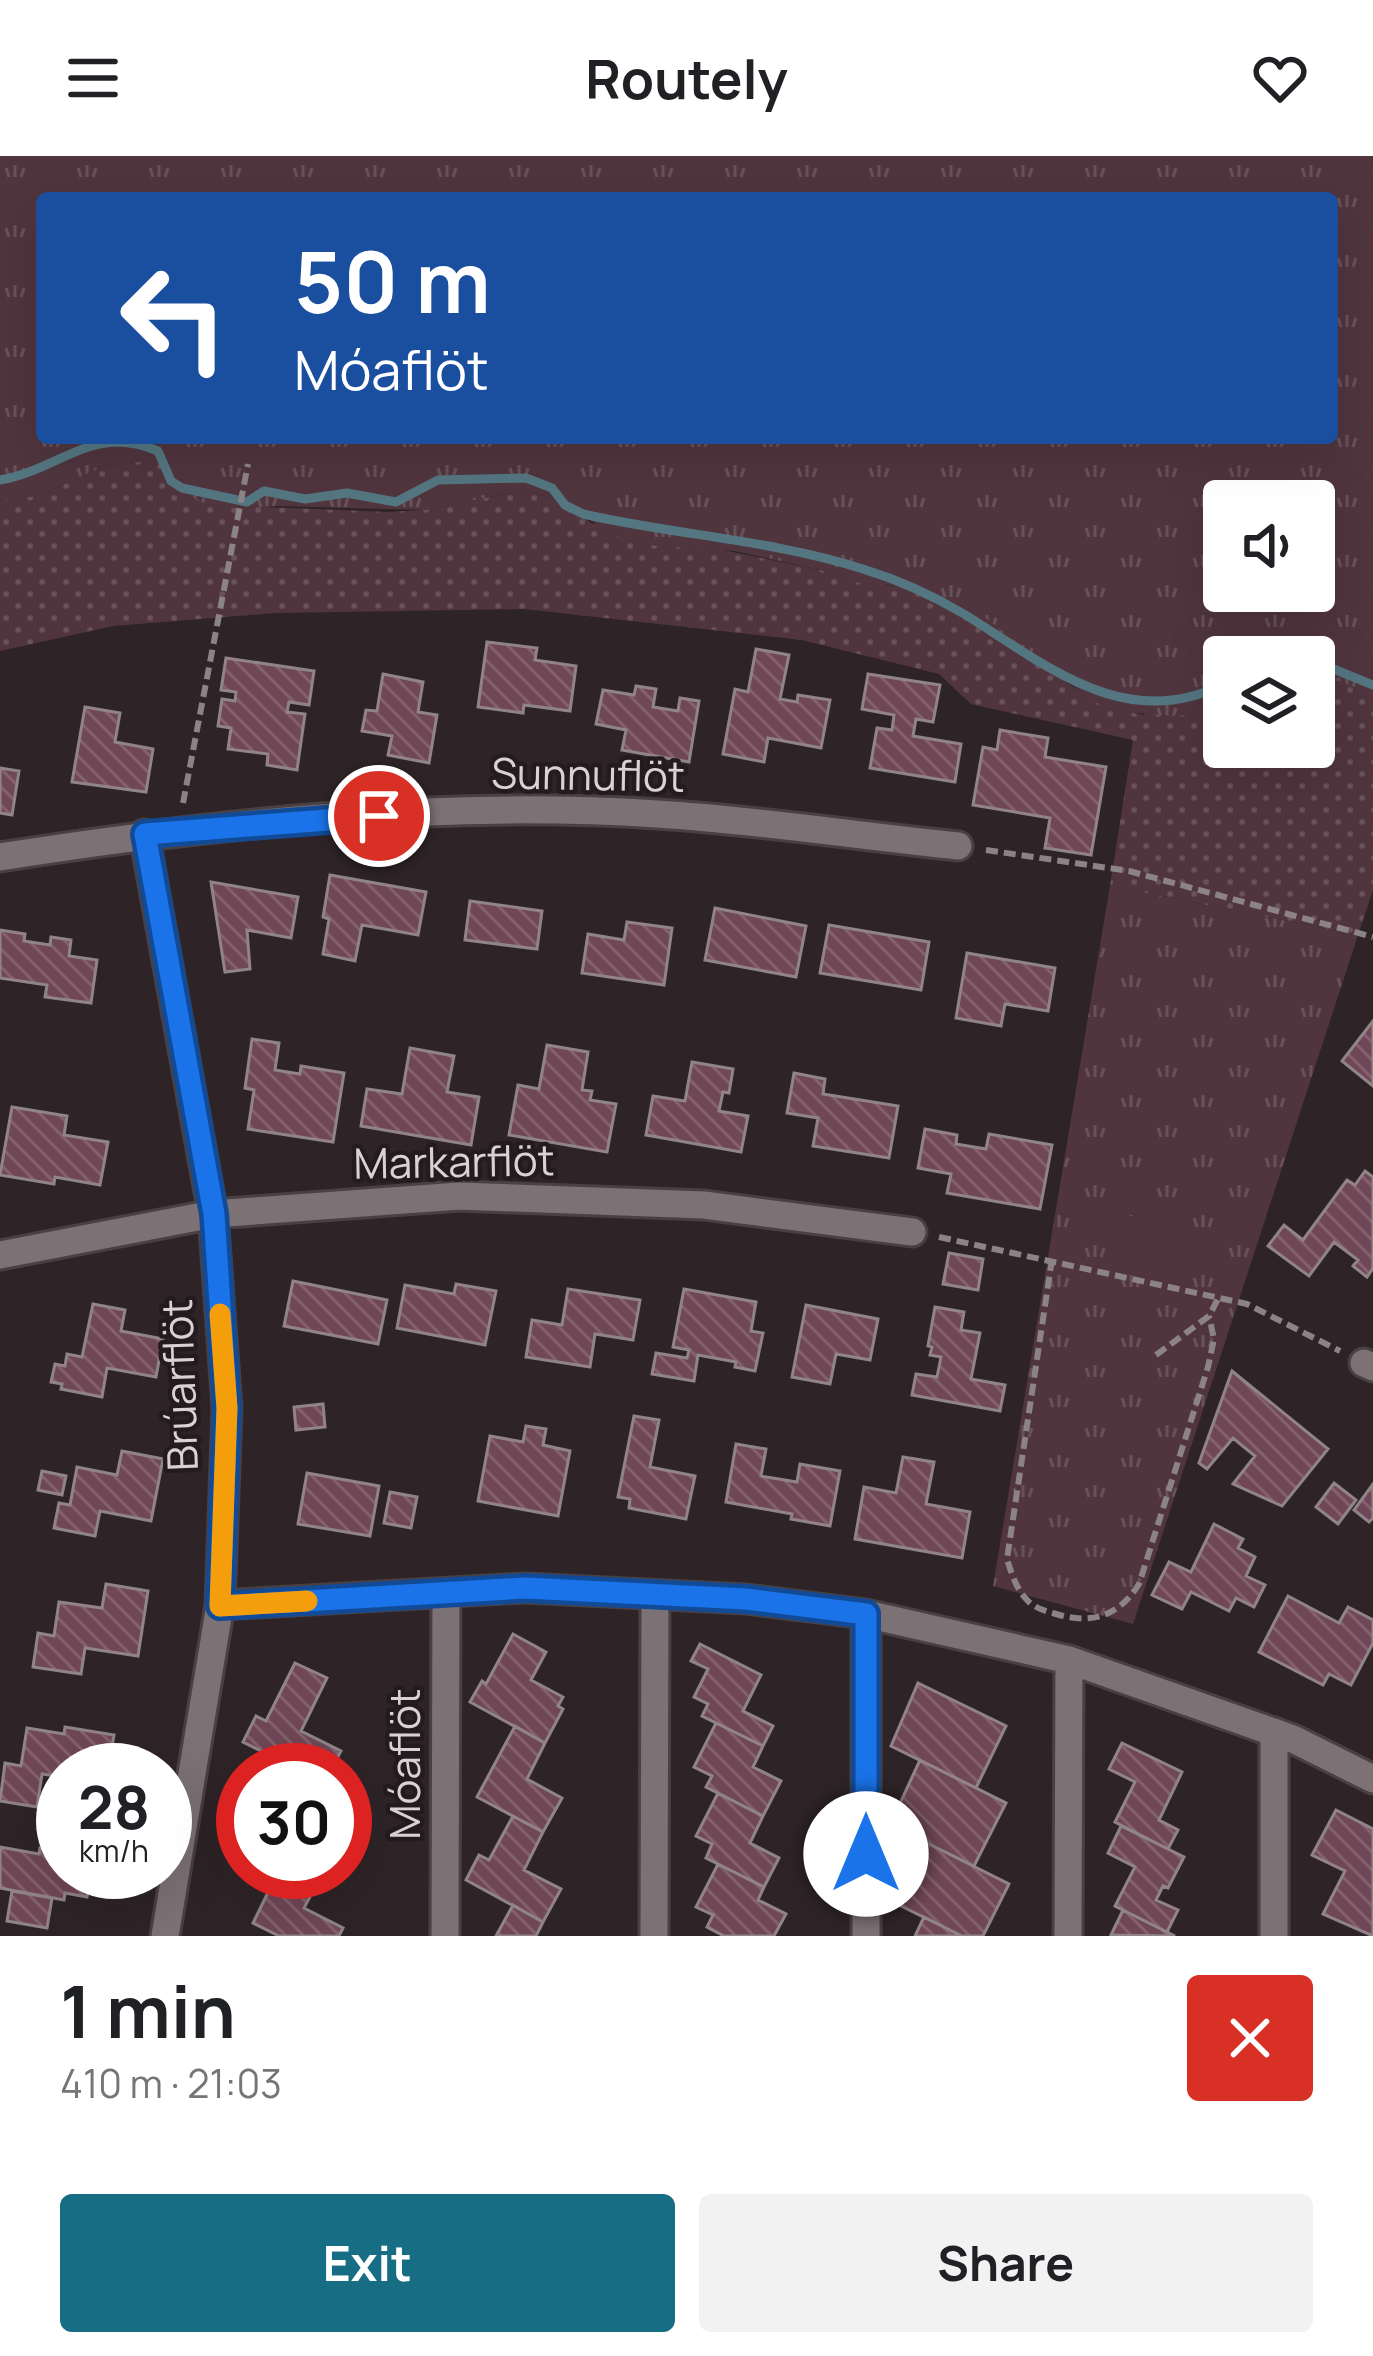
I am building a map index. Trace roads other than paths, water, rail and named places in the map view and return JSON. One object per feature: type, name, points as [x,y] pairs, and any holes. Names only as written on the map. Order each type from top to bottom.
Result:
[{"type":"street","name":"Sunnuflöt","points":[[0,857],[145,834],[340,817],[537,811],[658,814],[958,847]]},
{"type":"street","name":"Brúarflöt","points":[[145,834],[214,1214],[227,1408],[220,1606],[165,1936]]},
{"type":"street","name":"Markarflöt","points":[[0,1255],[214,1214],[459,1196],[704,1205],[912,1232]]},
{"type":"street","points":[[220,1606],[525,1588],[746,1599],[866,1614],[1069,1660],[1274,1732],[1373,1779]]},
{"type":"street","name":"Móaflöt","points":[[445,1936],[446,1593]]},
{"type":"street","points":[[654,1936],[655,1595]]},
{"type":"street","points":[[866,1614],[866,1936]]},
{"type":"street","points":[[1068,1936],[1069,1660]]},
{"type":"street","points":[[1274,1732],[1274,1936]]},
{"type":"waterway","points":[[0,480],[101,444]]},
{"type":"waterway","points":[[135,444],[158,451],[171,481],[182,488],[247,502],[264,491],[305,499],[347,493],[396,502],[438,480],[526,478],[552,488],[565,505],[583,514],[794,551],[889,578],[952,607],[1056,671],[1120,697],[1153,701],[1203,692]]},
{"type":"waterway","points":[[1335,670],[1373,685]]}]
